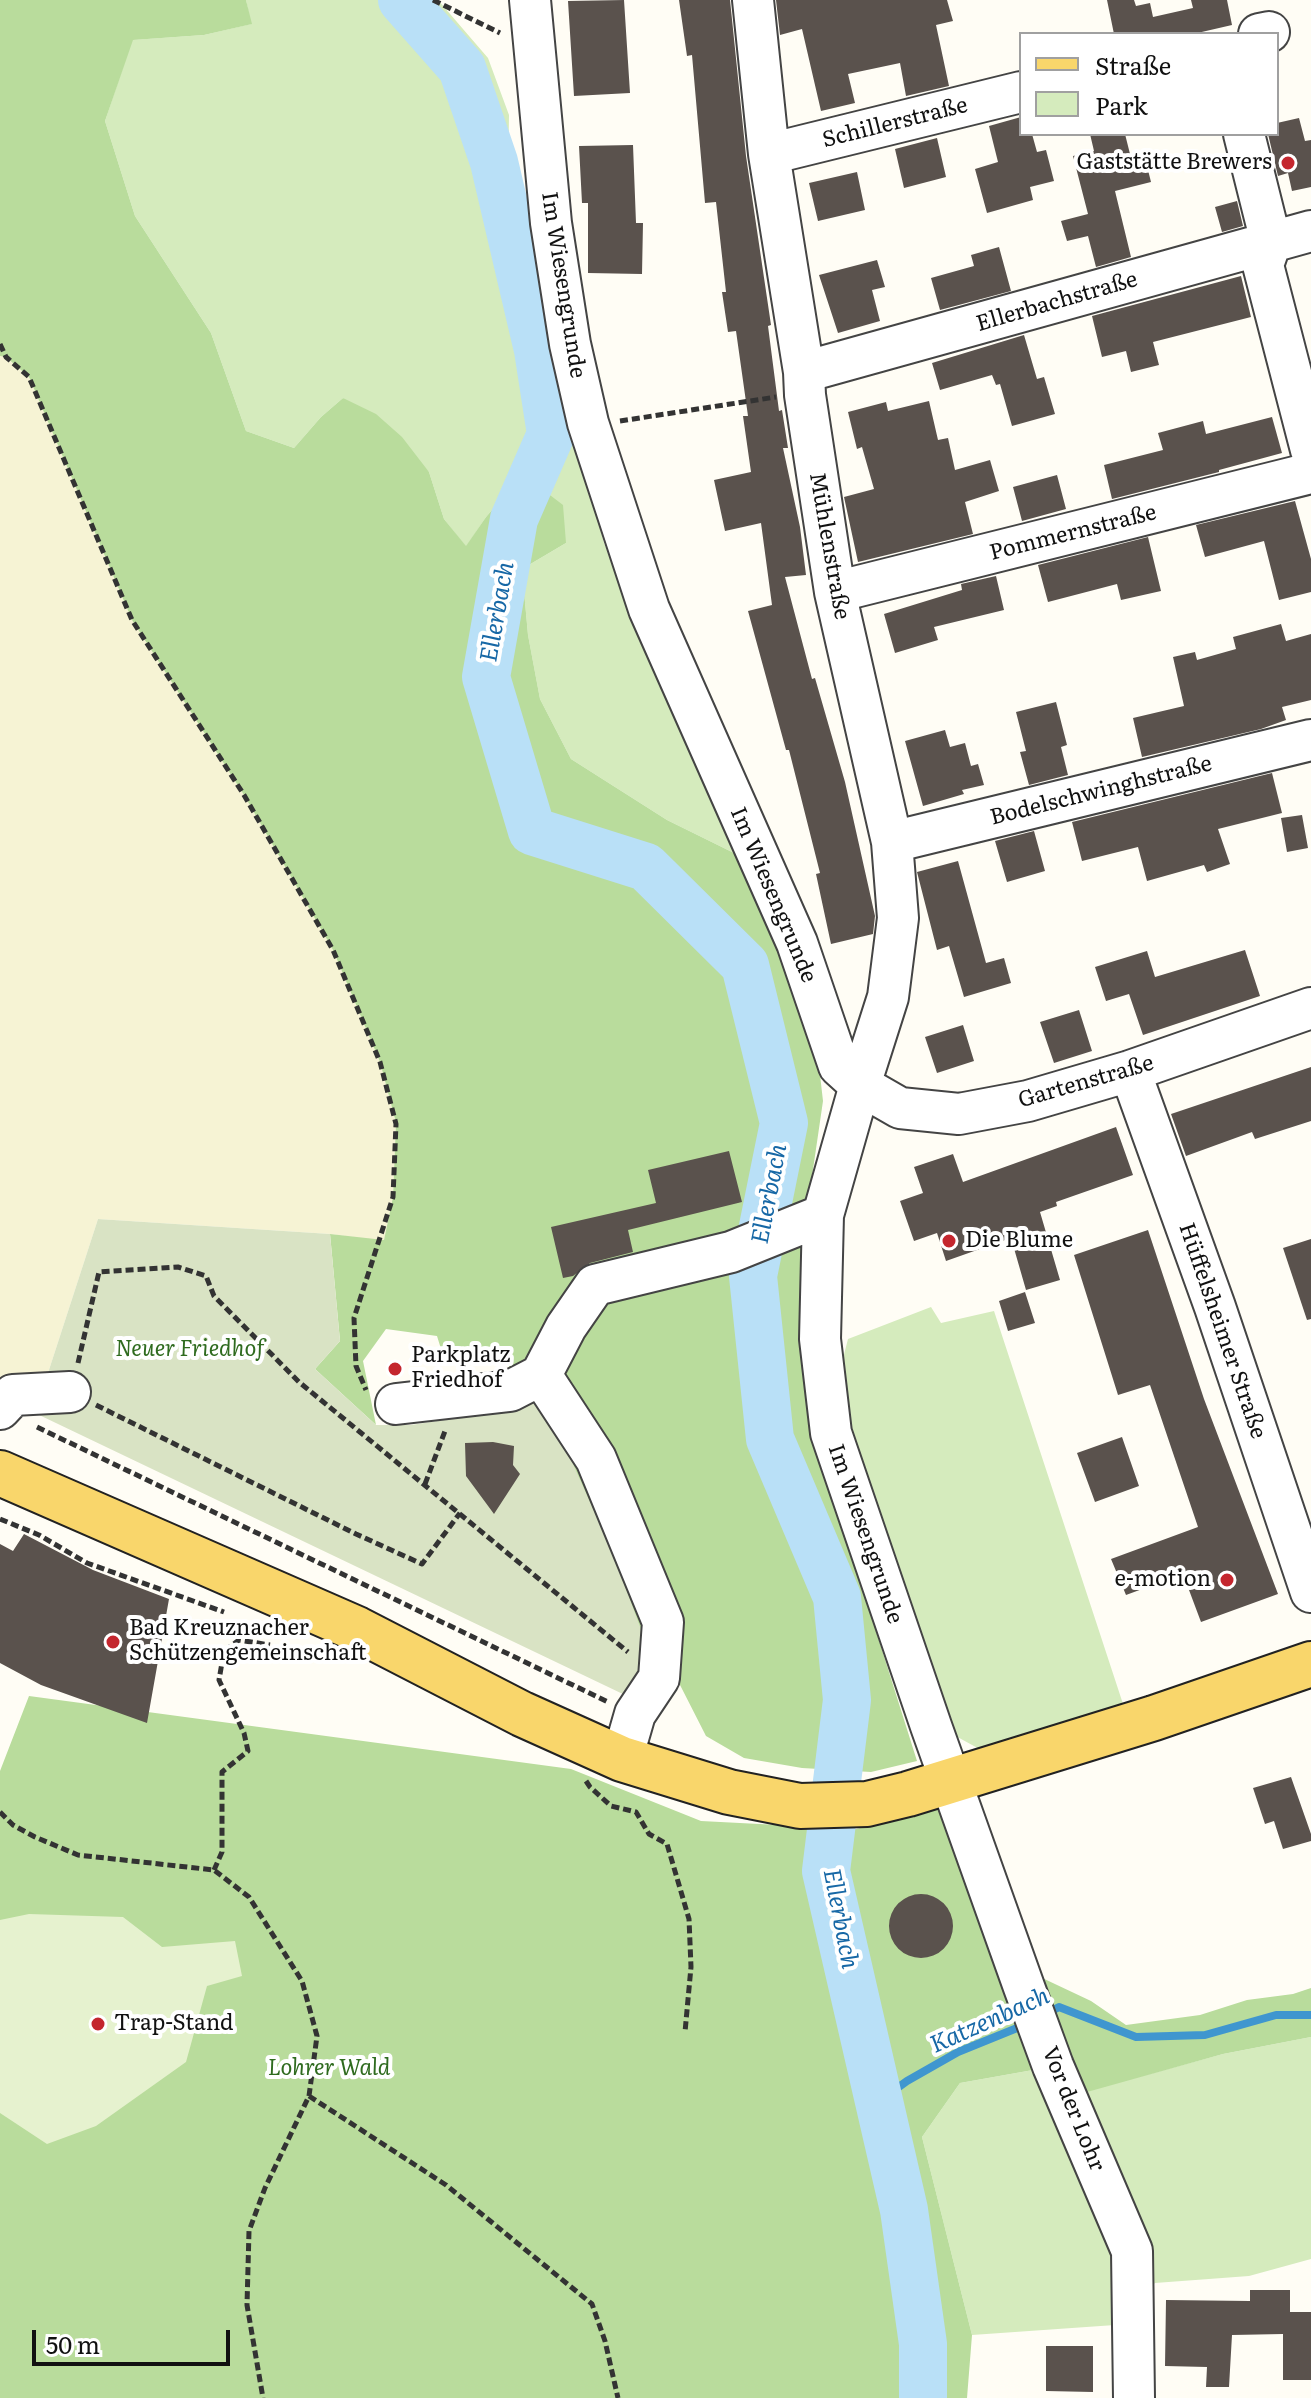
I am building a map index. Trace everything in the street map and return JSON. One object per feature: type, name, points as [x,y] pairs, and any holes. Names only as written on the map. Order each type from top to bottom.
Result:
[{"type":"main road","points":[[0,1473],[345,1623],[562,1733],[622,1759],[729,1792],[800,1806],[867,1804],[951,1782],[1311,1664]]},
{"type":"street","name":"Im Wiesengrunde","points":[[530,0],[551,223],[570,344],[588,423],[649,609],[797,943],[839,1066],[860,1085],[823,1215],[820,1339],[831,1433],[951,1782]]},
{"type":"street","name":"Mühlenstraße","points":[[753,0],[769,154],[835,592],[892,842],[898,918],[888,997],[860,1085]]},
{"type":"street","name":"Schillerstraße","points":[[769,154],[1019,92]]},
{"type":"street","points":[[1244,136],[1271,242],[1263,265],[1311,450]]},
{"type":"street","name":"Ellerbachstraße","points":[[804,384],[1311,231]]},
{"type":"street","name":"Pommernstraße","points":[[835,592],[1311,473]]},
{"type":"street","name":"Bodelschwinghstraße","points":[[892,842],[1311,740]]},
{"type":"street","name":"Gartenstraße","points":[[860,1085],[900,1108],[959,1114],[1028,1101],[1130,1071],[1311,1008]]},
{"type":"street","name":"Hüffelsheimer Straße","points":[[1130,1071],[1220,1321],[1311,1592]]},
{"type":"street","points":[[396,1404],[510,1391],[541,1375],[566,1327],[595,1285],[731,1252],[823,1215]]},
{"type":"street","points":[[541,1375],[596,1459],[663,1622],[659,1678],[635,1714],[622,1759]]},
{"type":"street","points":[[0,1409],[13,1395],[70,1392]]},
{"type":"street","name":"Vor der Lohr","points":[[951,1782],[1053,2066],[1132,2251],[1134,2398]]},
{"type":"path","points":[[433,0],[533,49]]},
{"type":"path","points":[[0,344],[3,358],[29,377],[132,620],[244,795],[333,950],[380,1062],[396,1124],[393,1197],[354,1318],[356,1366],[371,1400],[396,1404]]},
{"type":"path","points":[[588,423],[789,395],[804,384]]},
{"type":"path","points":[[460,1513],[422,1564],[70,1392],[99,1272],[178,1267],[206,1276],[214,1296],[299,1382],[425,1484],[460,1513],[659,1678]]},
{"type":"path","points":[[0,1409],[635,1714]]},
{"type":"path","points":[[425,1484],[450,1419]]},
{"type":"path","points":[[0,1519],[39,1535],[87,1563],[239,1617]]},
{"type":"path","points":[[214,1870],[222,1852],[222,1772],[248,1751],[244,1733],[219,1680],[224,1651],[239,1640],[270,1645]]},
{"type":"path","points":[[562,1733],[590,1787],[611,1806],[636,1812],[649,1834],[667,1844],[689,1919],[691,1967],[685,2032]]},
{"type":"path","points":[[0,1812],[13,1825],[78,1855],[214,1870],[249,1897],[302,1981],[317,2036],[309,2096],[265,2188],[249,2231],[247,2305],[263,2398]]},
{"type":"path","points":[[309,2096],[446,2185],[592,2304],[605,2341],[618,2398]]},
{"type":"shaded area","points":[[0,356],[6,357],[29,377],[132,620],[244,795],[333,950],[380,1062],[396,1124],[393,1197],[384,1241],[330,1234],[98,1219],[35,1413],[0,1403]]},
{"type":"green space","points":[[0,0],[246,0],[252,24],[204,35],[133,40],[105,121],[135,216],[211,333],[246,431],[294,448],[321,417],[343,398],[376,414],[402,437],[429,472],[444,519],[466,546],[504,496],[538,486],[563,505],[566,543],[522,569],[528,635],[540,699],[571,759],[667,820],[736,854],[771,889],[819,1066],[823,1101],[810,1190],[813,1431],[917,1761],[871,1772],[802,1768],[744,1758],[706,1736],[679,1683],[639,1681],[513,1380],[507,1359],[446,1365],[437,1336],[386,1329],[363,1361],[376,1425],[315,1369],[340,1341],[330,1234],[384,1240],[393,1197],[396,1123],[380,1062],[333,950],[244,795],[132,620],[29,377],[6,357],[0,356]]},
{"type":"green space","points":[[246,0],[438,0],[488,58],[509,115],[508,184],[541,323],[562,384],[604,543],[736,854],[667,820],[571,759],[540,699],[528,635],[522,569],[566,543],[504,496],[466,547],[444,519],[429,472],[343,398],[321,417],[294,448],[246,431],[211,333],[135,216],[105,121],[132,40],[204,35],[251,24]]},
{"type":"green space","name":"Neuer Friedhof","points":[[98,1219],[330,1234],[340,1341],[315,1369],[376,1425],[411,1425],[450,1419],[543,1397],[612,1551],[642,1632],[639,1681],[627,1696],[35,1413]]},
{"type":"green space","points":[[931,1307],[941,1323],[994,1311],[1124,1707],[983,1751],[952,1734],[848,1440],[837,1382],[848,1339]]},
{"type":"green space","name":"Lohrer Wald","points":[[29,1696],[571,1769],[701,1821],[856,1829],[939,1807],[1033,2070],[960,2083],[922,2137],[972,2335],[967,2398],[0,2398],[0,1771]]},
{"type":"green space","name":"Trap-Stand","points":[[29,1914],[123,1917],[162,1947],[235,1941],[242,1976],[207,1986],[186,2062],[96,2126],[47,2144],[0,2113],[0,1920]]},
{"type":"green space","points":[[1038,1976],[1087,2091],[1223,2054],[1311,2037],[1311,2259],[1249,2276],[1155,2283],[1115,2325],[972,2335],[922,2137],[960,2083],[1033,2070],[1003,1991]]},
{"type":"green space","points":[[1038,1976],[1091,2001],[1126,2025],[1200,2015],[1247,2000],[1293,1994],[1311,1988],[1311,2037],[1223,2054],[1087,2092]]},
{"type":"building","points":[[624,0],[630,93],[574,96],[568,1]]},
{"type":"building","points":[[679,0],[730,0],[746,156],[771,325],[768,326],[779,411],[782,410],[788,448],[783,448],[800,527],[806,575],[785,577],[812,679],[815,678],[845,782],[875,916],[873,934],[831,944],[816,874],[820,873],[789,750],[786,750],[748,611],[772,605],[761,523],[725,531],[714,480],[751,472],[743,416],[748,416],[736,331],[728,332],[722,292],[726,292],[716,202],[705,203],[692,55],[687,56]]},
{"type":"building","points":[[776,0],[947,0],[953,21],[936,25],[949,86],[906,96],[900,63],[848,74],[855,103],[821,111],[802,29],[780,35]]},
{"type":"building","points":[[1107,0],[1134,0],[1136,6],[1150,3],[1153,17],[1193,8],[1191,0],[1227,0],[1232,25],[1202,32],[1114,32]]},
{"type":"building","points":[[1019,118],[1019,136],[1033,136],[1037,152],[1046,150],[1054,181],[1030,187],[1033,200],[987,213],[975,169],[998,162],[989,126]]},
{"type":"building","name":"Gaststätte Brewers","points":[[1299,118],[1305,141],[1311,140],[1311,187],[1292,191],[1288,173],[1278,176],[1268,136],[1279,136],[1279,123]]},
{"type":"building","points":[[1090,136],[1126,136],[1131,158],[1144,154],[1151,182],[1115,191],[1131,257],[1096,267],[1088,236],[1067,241],[1061,221],[1088,214],[1073,156],[1094,151]]},
{"type":"building","points":[[937,138],[946,177],[904,188],[895,149]]},
{"type":"building","points":[[633,145],[636,223],[643,223],[642,274],[588,273],[588,203],[582,203],[579,146]]},
{"type":"building","points":[[857,172],[865,210],[818,221],[809,183]]},
{"type":"building","points":[[1237,201],[1243,226],[1222,232],[1215,207]]},
{"type":"building","points":[[999,247],[1011,291],[940,310],[931,278],[974,266],[971,255]]},
{"type":"building","points":[[877,260],[885,287],[872,290],[880,321],[838,333],[819,275]]},
{"type":"building","points":[[1241,276],[1251,317],[1153,342],[1159,365],[1131,372],[1126,351],[1102,357],[1092,316]]},
{"type":"building","points":[[1024,335],[1037,379],[1044,377],[1055,414],[1012,426],[1000,384],[996,385],[992,375],[940,390],[932,363]]},
{"type":"building","points":[[929,401],[938,440],[948,438],[955,470],[990,460],[999,491],[965,502],[973,534],[858,562],[844,497],[874,489],[862,447],[857,449],[848,412],[886,402],[888,411]]},
{"type":"building","points":[[1272,417],[1282,453],[1112,499],[1104,465],[1163,450],[1158,433],[1203,421],[1206,434]]},
{"type":"building","points":[[1057,475],[1066,509],[1022,521],[1013,487]]},
{"type":"building","points":[[1295,501],[1311,559],[1311,592],[1279,600],[1264,541],[1205,557],[1196,525]]},
{"type":"building","points":[[1148,537],[1161,591],[1121,600],[1117,584],[1048,602],[1038,565]]},
{"type":"building","points":[[996,576],[1004,610],[934,627],[938,640],[895,653],[884,614],[962,590],[961,584]]},
{"type":"building","points":[[1281,624],[1286,641],[1311,634],[1311,700],[1282,707],[1286,720],[1261,729],[1142,757],[1133,718],[1184,706],[1173,657],[1195,652],[1197,660],[1236,649],[1233,637]]},
{"type":"building","points":[[1056,702],[1067,745],[1061,747],[1068,775],[1029,785],[1020,752],[1026,751],[1016,712]]},
{"type":"building","points":[[945,730],[950,747],[965,743],[971,766],[978,764],[984,785],[962,790],[964,794],[923,806],[905,741]]},
{"type":"building","points":[[1272,773],[1282,813],[1218,829],[1230,864],[1207,872],[1204,865],[1147,881],[1138,847],[1082,861],[1072,822]]},
{"type":"building","points":[[1302,815],[1308,848],[1287,852],[1281,818]]},
{"type":"building","points":[[1034,831],[1045,871],[1007,882],[995,841]]},
{"type":"building","points":[[958,861],[986,963],[1004,958],[1011,983],[964,997],[949,946],[937,950],[917,872]]},
{"type":"building","points":[[1245,950],[1260,996],[1143,1035],[1129,994],[1106,1001],[1095,967],[1147,951],[1155,977]]},
{"type":"building","points":[[1079,1010],[1092,1051],[1054,1063],[1040,1022]]},
{"type":"building","points":[[963,1025],[974,1061],[937,1073],[925,1037]]},
{"type":"building","points":[[1311,1067],[1311,1121],[1255,1139],[1252,1132],[1186,1156],[1171,1114]]},
{"type":"building","points":[[1116,1127],[1133,1175],[1056,1202],[1057,1206],[1040,1212],[1060,1280],[1026,1290],[1011,1238],[946,1261],[937,1233],[914,1241],[900,1201],[923,1193],[914,1167],[953,1154],[963,1182]]},
{"type":"building","points":[[729,1151],[742,1202],[628,1230],[633,1252],[590,1263],[573,1276],[563,1278],[551,1227],[656,1203],[648,1170]]},
{"type":"building","points":[[1148,1230],[1204,1399],[1278,1594],[1201,1622],[1183,1574],[1126,1595],[1111,1559],[1198,1527],[1150,1385],[1118,1395],[1074,1255]]},
{"type":"building","points":[[1311,1239],[1311,1319],[1307,1320],[1283,1248]]},
{"type":"building","points":[[1025,1292],[1035,1323],[1008,1331],[999,1301]]},
{"type":"building","points":[[1122,1437],[1139,1486],[1095,1502],[1077,1453]]},
{"type":"building","points":[[493,1442],[514,1446],[513,1465],[520,1474],[494,1514],[466,1476],[465,1443]]},
{"type":"building","name":"Bad Kreuznacher Schützengemeinschaft","points":[[24,1534],[93,1570],[169,1599],[147,1723],[41,1685],[0,1663],[0,1544],[13,1551]]},
{"type":"building","points":[[1291,1777],[1311,1841],[1283,1849],[1274,1821],[1265,1824],[1253,1788]]},
{"type":"building","points":[[915,1894],[927,1894],[944,1903],[951,1914],[951,1938],[944,1949],[927,1958],[915,1958],[903,1953],[894,1944],[889,1932],[889,1920],[894,1908],[903,1899]]},
{"type":"building","points":[[1250,2290],[1290,2290],[1290,2312],[1311,2312],[1311,2380],[1283,2380],[1283,2334],[1232,2335],[1229,2387],[1206,2387],[1207,2367],[1165,2366],[1166,2300],[1250,2301]]},
{"type":"building","points":[[1046,2346],[1093,2346],[1093,2392],[1046,2391]]},
{"type":"waterway","name":"Ellerbach","points":[[402,0],[462,68],[494,162],[538,350],[551,434],[514,519],[486,677],[532,831],[646,867],[745,965],[784,1123],[753,1276],[770,1439],[837,1597],[847,1700],[826,1871],[904,2210],[923,2344],[923,2398]]},
{"type":"waterway","name":"Katzenbach","points":[[1046,2014],[1059,2007],[1136,2037],[1205,2035],[1276,2015],[1311,2015]]},
{"type":"waterway","name":"Katzenbach","points":[[878,2102],[907,2081],[958,2052],[1027,2024]]},
{"type":"place","name":"Gaststätte Brewers","points":[[1288,163]]},
{"type":"place","name":"Die Blume","points":[[949,1241]]},
{"type":"place","name":"Parkplatz Friedhof","points":[[395,1369]]},
{"type":"place","name":"e-motion","points":[[1227,1580]]},
{"type":"place","name":"Bad Kreuznacher Schützengemeinschaft","points":[[113,1642]]},
{"type":"place","name":"Trap-Stand","points":[[98,2024]]}]
